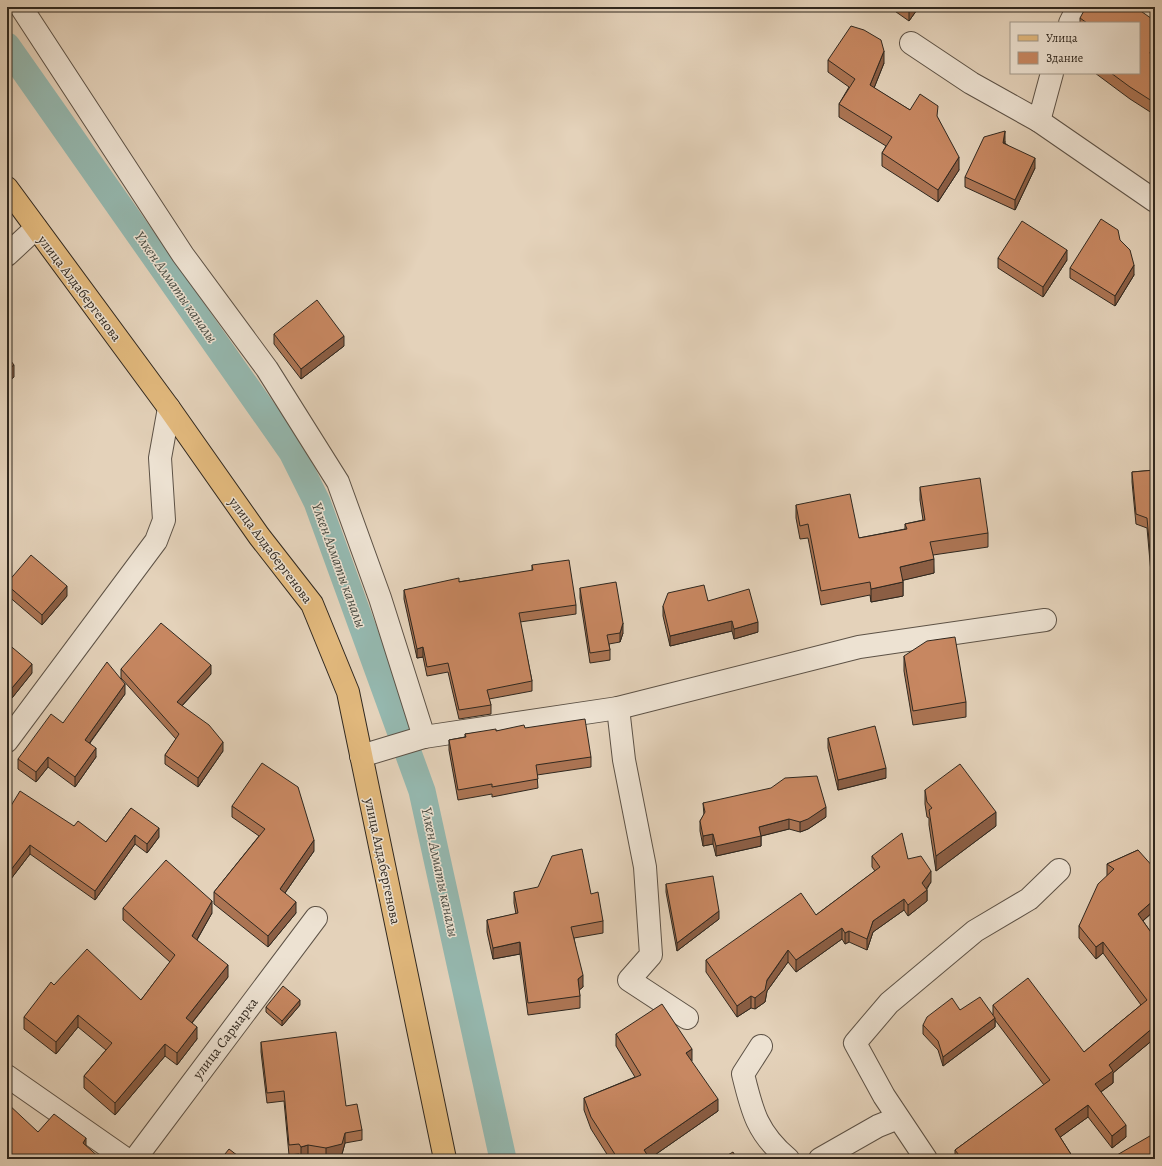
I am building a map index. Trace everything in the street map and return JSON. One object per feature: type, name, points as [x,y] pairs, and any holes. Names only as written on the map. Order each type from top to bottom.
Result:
[{"type":"main road","name":"улица Алдабергенова","points":[[7,188],[169,408],[259,536],[312,604],[348,692],[445,1159]]},
{"type":"street","points":[[21,7],[183,255],[267,369],[338,482],[380,598],[424,737]]},
{"type":"street","points":[[1070,22],[1078,7]]},
{"type":"street","points":[[911,43],[971,83],[1039,121],[1155,201]]},
{"type":"street","points":[[1039,121],[1052,74]]},
{"type":"street","points":[[7,255],[36,228]]},
{"type":"street","points":[[7,740],[156,541],[164,520],[161,493],[160,458],[169,408]]},
{"type":"street","points":[[361,756],[424,737],[618,708],[858,647],[1046,620]]},
{"type":"street","points":[[618,708],[624,760],[645,867],[651,955],[629,980],[687,1018]]},
{"type":"street","points":[[926,1159],[884,1096],[855,1043],[889,1004],[975,931],[1029,899],[1059,870]]},
{"type":"street","name":"улица Сарыарка","points":[[135,1159],[316,918]]},
{"type":"street","points":[[761,1046],[743,1074],[754,1117],[772,1146],[788,1159]]},
{"type":"street","points":[[7,1076],[126,1159]]},
{"type":"street","points":[[820,1159],[878,1126],[898,1118]]},
{"type":"building","points":[[1086,7],[1135,7],[1155,21],[1155,38],[1150,53],[1155,60],[1155,103],[1112,74],[1140,74],[1140,22],[1086,22],[1080,18]]},
{"type":"building","points":[[851,26],[864,30],[881,40],[884,51],[870,85],[910,110],[920,94],[938,106],[937,116],[959,157],[938,190],[882,153],[892,137],[839,104],[855,79],[828,60]]},
{"type":"building","points":[[1005,131],[1003,143],[1035,158],[1015,200],[965,177],[984,137]]},
{"type":"building","points":[[1101,219],[1118,230],[1120,240],[1130,250],[1134,265],[1115,296],[1070,268]]},
{"type":"building","points":[[1022,221],[1067,250],[1043,287],[998,258]]},
{"type":"building","points":[[317,300],[344,336],[301,369],[274,334]]},
{"type":"building","points":[[7,356],[14,365],[7,370]]},
{"type":"building","points":[[1155,470],[1155,562],[1151,563],[1147,518],[1136,514],[1132,472]]},
{"type":"building","points":[[980,478],[988,533],[930,542],[934,559],[900,567],[903,582],[871,589],[870,582],[821,591],[808,524],[800,526],[796,505],[850,494],[859,538],[907,529],[905,524],[925,520],[920,487]]},
{"type":"building","points":[[31,555],[67,586],[42,615],[7,585],[7,583]]},
{"type":"building","points":[[569,560],[576,605],[519,613],[532,681],[487,690],[491,705],[459,710],[448,663],[427,667],[423,647],[417,649],[404,590],[459,578],[459,582],[533,570],[532,565]]},
{"type":"building","points":[[616,582],[623,623],[620,633],[607,635],[610,650],[590,653],[580,588]]},
{"type":"building","points":[[704,585],[708,601],[749,589],[758,622],[734,629],[732,621],[670,636],[663,606],[668,593]]},
{"type":"building","points":[[161,623],[211,665],[177,702],[209,725],[223,742],[198,778],[165,755],[179,734],[121,669]]},
{"type":"building","points":[[955,637],[966,702],[913,711],[904,656],[927,641]]},
{"type":"building","points":[[7,643],[32,664],[12,688],[7,684]]},
{"type":"building","points":[[107,662],[125,684],[85,740],[96,748],[75,777],[48,757],[36,772],[18,759],[51,714],[63,723]]},
{"type":"building","points":[[585,719],[591,757],[536,765],[538,779],[492,787],[492,784],[458,790],[449,740],[466,737],[465,734],[496,729],[496,731],[524,725],[525,728]]},
{"type":"building","points":[[875,726],[886,768],[838,780],[828,738]]},
{"type":"building","points":[[262,763],[298,787],[314,840],[280,889],[296,902],[268,936],[214,892],[265,829],[232,806]]},
{"type":"building","points":[[960,764],[996,812],[936,856],[929,810],[932,808],[927,802],[925,790]]},
{"type":"building","points":[[817,776],[826,807],[808,819],[800,822],[789,819],[759,827],[761,836],[716,846],[713,834],[703,836],[700,821],[705,812],[703,803],[771,788],[785,778]]},
{"type":"building","points":[[20,791],[74,826],[78,821],[106,842],[131,808],[159,828],[147,844],[135,835],[95,891],[30,845],[7,875],[7,808],[9,809]]},
{"type":"building","points":[[902,833],[908,859],[921,856],[931,871],[922,883],[927,890],[908,905],[904,899],[873,921],[867,939],[849,931],[845,933],[842,928],[796,960],[788,950],[767,980],[765,990],[755,998],[751,996],[737,1006],[706,960],[801,893],[816,915],[880,867],[872,856]]},
{"type":"building","points":[[582,849],[591,894],[598,892],[603,921],[571,927],[583,975],[578,979],[580,996],[528,1003],[520,942],[493,948],[487,920],[518,913],[514,892],[538,887],[552,856]]},
{"type":"building","points":[[1138,850],[1155,869],[1155,899],[1138,914],[1155,938],[1155,1026],[1109,1065],[1113,1071],[1095,1084],[1126,1125],[1112,1136],[1088,1105],[1055,1129],[1074,1159],[962,1159],[955,1150],[1050,1080],[993,1005],[1028,978],[1084,1052],[1147,1000],[1103,942],[1096,947],[1079,926],[1098,884],[1114,869],[1107,864]]},
{"type":"building","points":[[166,860],[212,901],[192,936],[228,965],[186,1018],[197,1027],[177,1053],[165,1044],[115,1103],[84,1076],[112,1043],[78,1015],[56,1042],[24,1017],[51,982],[54,985],[87,949],[141,1000],[175,955],[123,908]]},
{"type":"building","points":[[713,876],[719,911],[677,943],[666,884]]},
{"type":"building","points":[[283,986],[300,1000],[282,1021],[266,1007]]},
{"type":"building","points":[[980,997],[995,1018],[943,1057],[938,1041],[923,1025],[927,1017],[952,998],[960,1010]]},
{"type":"building","points":[[662,1004],[692,1049],[686,1053],[718,1099],[644,1150],[650,1159],[618,1159],[591,1117],[584,1098],[641,1075],[616,1034]]},
{"type":"building","points":[[336,1032],[346,1106],[357,1104],[362,1130],[345,1133],[342,1144],[326,1148],[308,1145],[301,1147],[299,1144],[289,1145],[284,1091],[267,1093],[261,1042]]},
{"type":"building","points":[[7,1103],[38,1132],[54,1114],[86,1138],[83,1143],[101,1159],[7,1159]]},
{"type":"building","points":[[1155,1133],[1155,1159],[1119,1159],[1117,1155]]},
{"type":"building","points":[[229,1149],[242,1159],[221,1159]]},
{"type":"building","points":[[733,1152],[737,1159],[721,1159]]},
{"type":"waterway","name":"Үлкен Алматы каналы","points":[[7,46],[292,452],[317,502],[422,791],[503,1159]]}]
